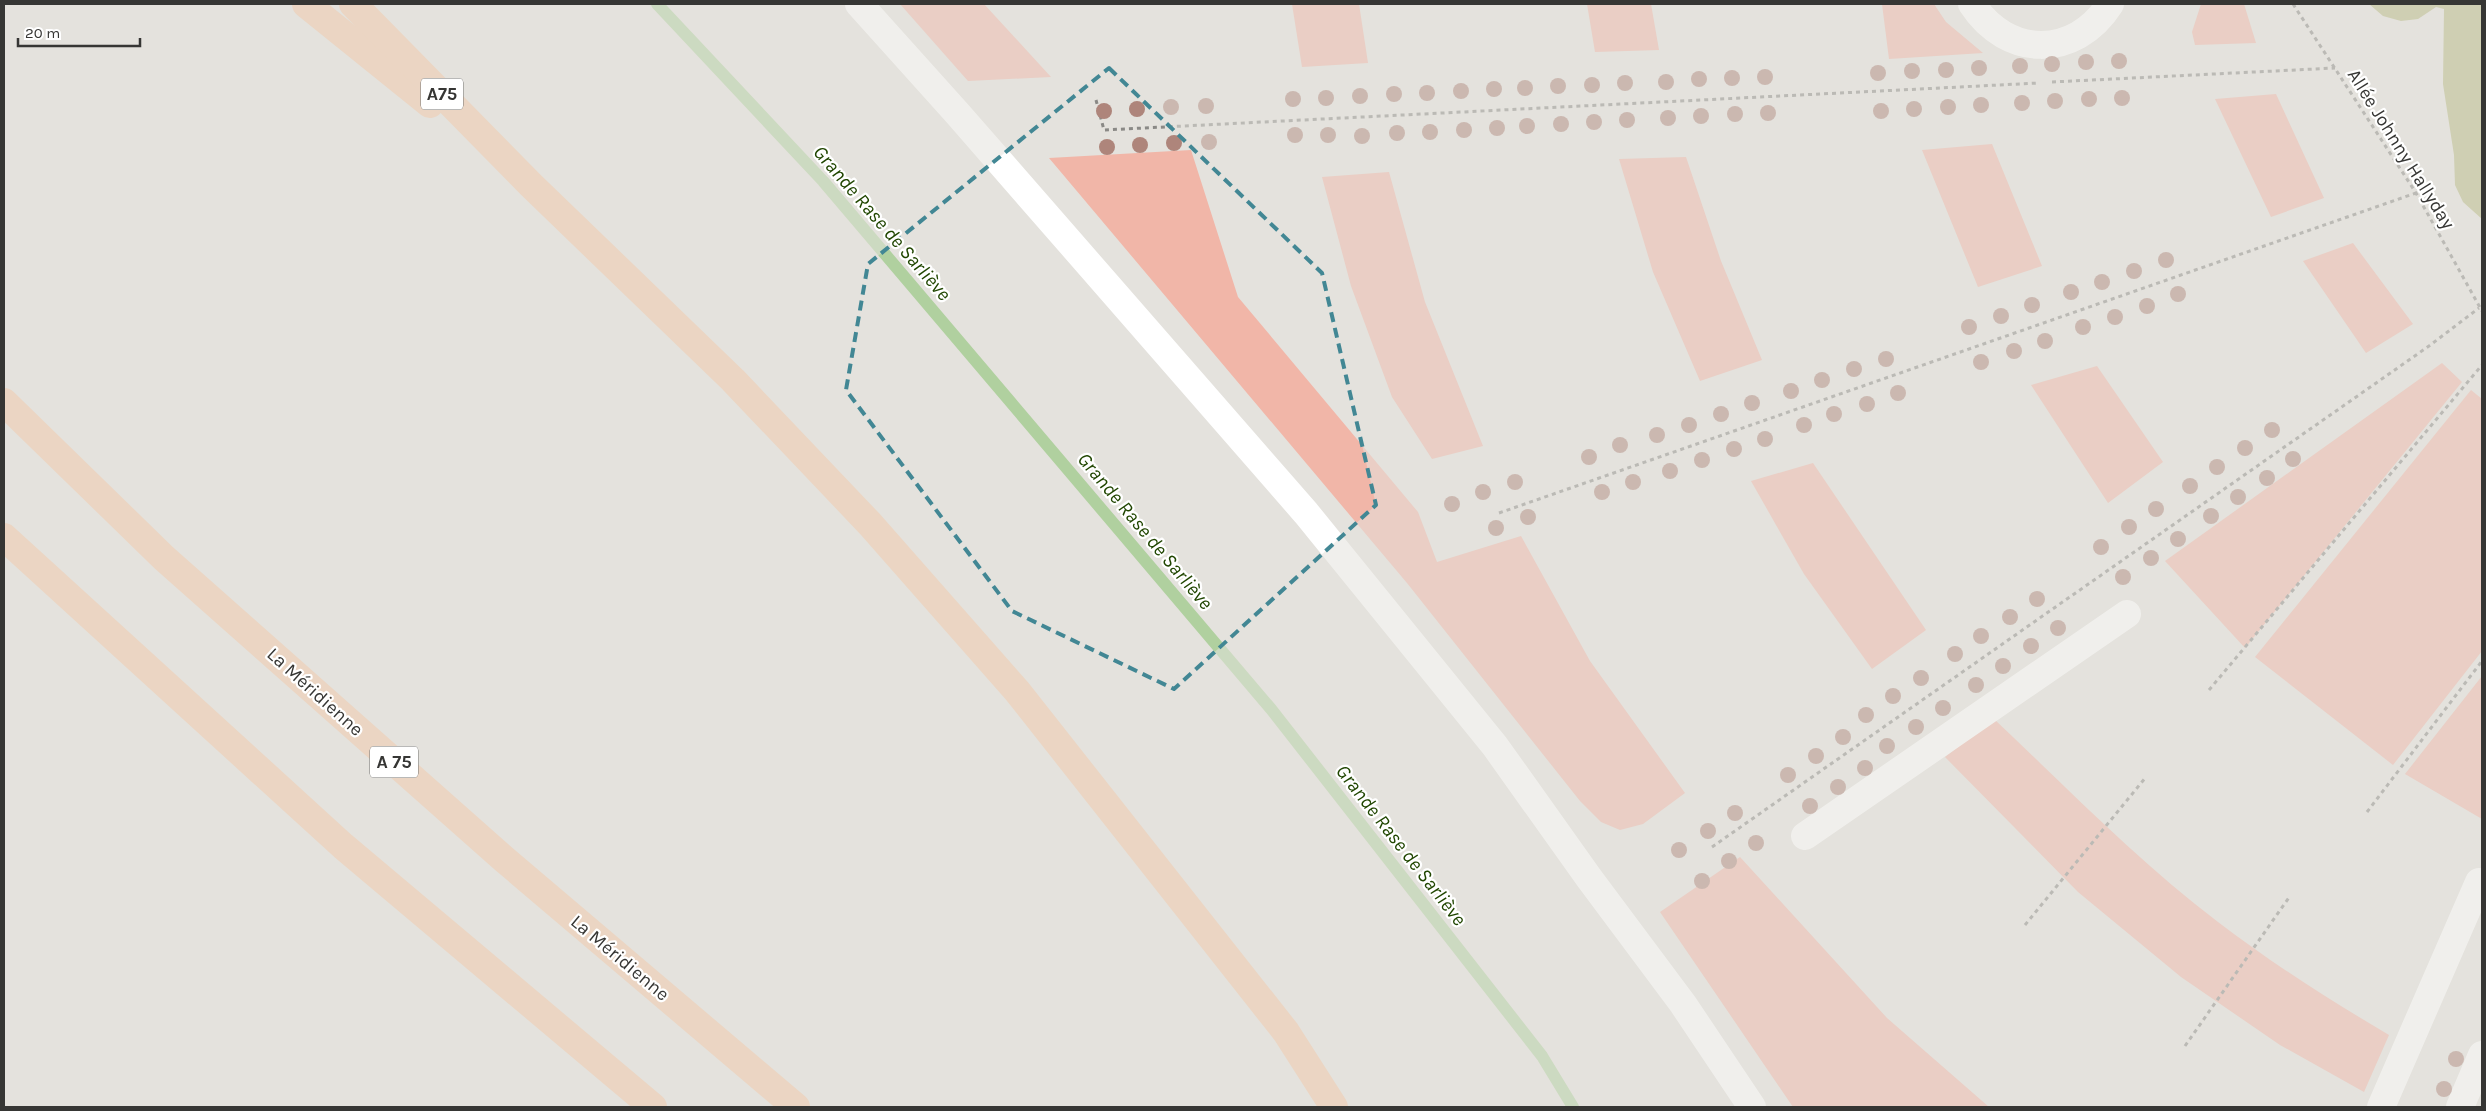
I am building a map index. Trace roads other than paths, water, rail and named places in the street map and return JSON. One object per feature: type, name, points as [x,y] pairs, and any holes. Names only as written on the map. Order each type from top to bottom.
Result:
[{"type":"highway","points":[[306,4],[530,185],[733,380],[870,524],[1010,684],[1286,1032],[1334,1107]]},
{"type":"highway","name":"A75","points":[[353,4],[530,185]]},
{"type":"highway","name":"La Méridienne","points":[[4,402],[186,578],[505,860],[796,1107]]},
{"type":"highway","points":[[4,537],[343,846],[653,1107]]},
{"type":"street","points":[[859,4],[964,120],[1306,513],[1482,730],[1683,1004],[1752,1107]]},
{"type":"street","points":[[1972,4],[1982,20],[2004,37],[2030,45],[2057,44],[2082,34],[2101,18],[2110,4]]},
{"type":"street","points":[[1805,836],[2127,614]]},
{"type":"street","points":[[2381,1107],[2478,882]]},
{"type":"street","points":[[2460,1107],[2482,1055]]},
{"type":"waterway","name":"Grande Rase de Sarliève","points":[[657,4],[823,181],[1271,709],[1542,1056],[1573,1107]]}]
